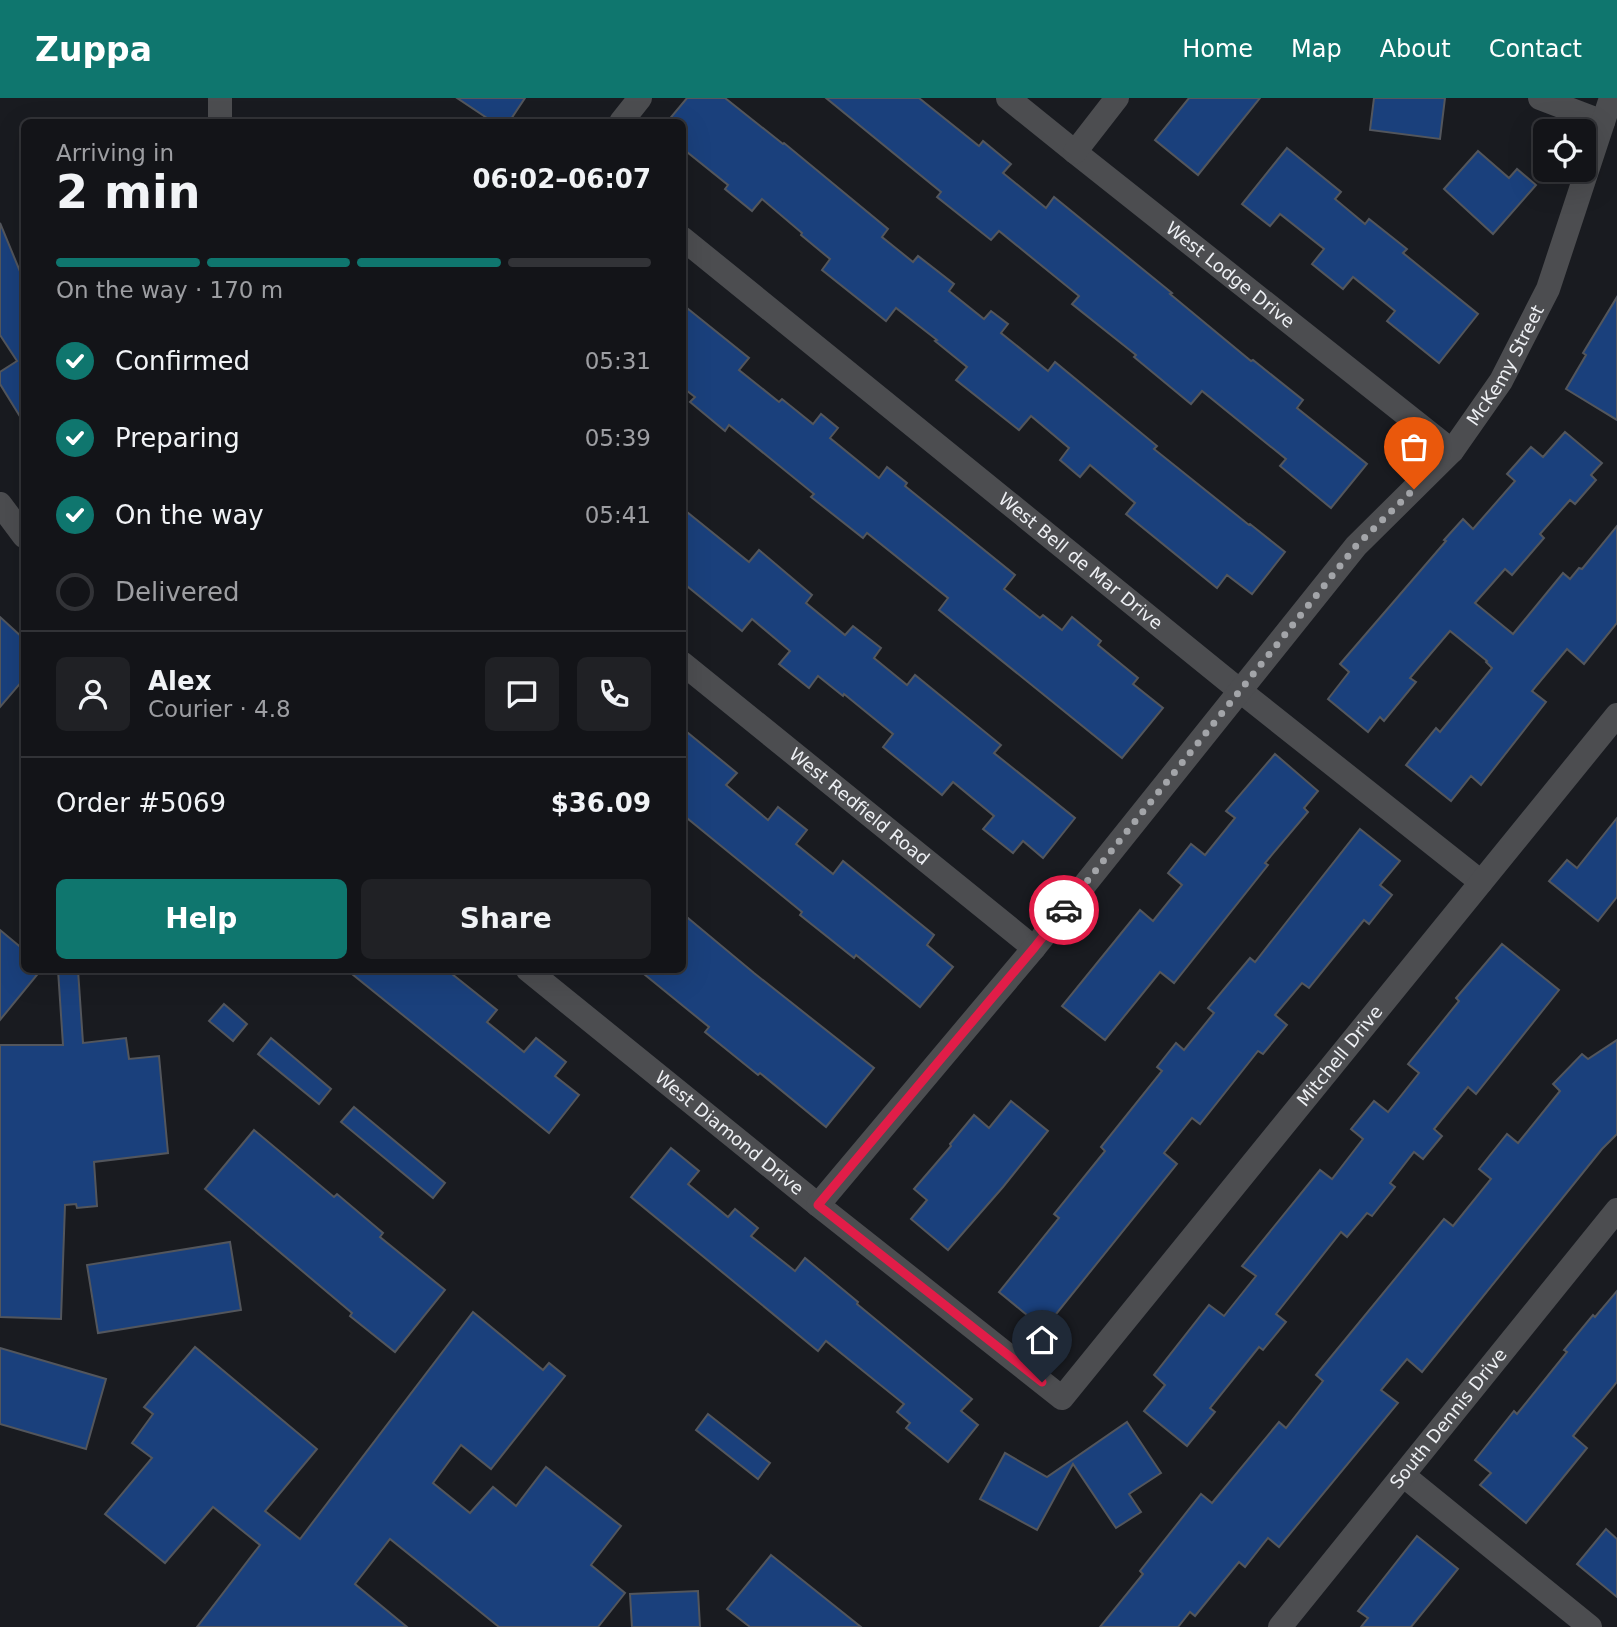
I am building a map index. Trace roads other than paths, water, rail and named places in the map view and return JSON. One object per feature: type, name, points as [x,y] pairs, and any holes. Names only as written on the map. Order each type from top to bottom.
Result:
[{"type":"street","points":[[220,98],[220,119]]},
{"type":"street","points":[[623,119],[639,98]]},
{"type":"street","name":"West Lodge Drive","points":[[1008,98],[1452,451]]},
{"type":"street","points":[[1075,152],[1117,98]]},
{"type":"street","points":[[1540,98],[1603,122]]},
{"type":"street","name":"McKemy Street","points":[[818,1205],[1034,948],[1356,546],[1452,451],[1501,381],[1548,289],[1611,98]]},
{"type":"street","name":"West Bell de Mar Drive","points":[[686,241],[1239,690],[1481,882]]},
{"type":"street","points":[[0,504],[21,532]]},
{"type":"street","name":"West Redfield Road","points":[[686,666],[1034,948]]},
{"type":"street","name":"Mitchell Drive","points":[[1062,1398],[1617,715]]},
{"type":"street","name":"West Diamond Drive","points":[[532,973],[1062,1398]]},
{"type":"street","name":"South Dennis Drive","points":[[1280,1627],[1617,1210]]},
{"type":"street","points":[[1403,1475],[1590,1627]]}]
